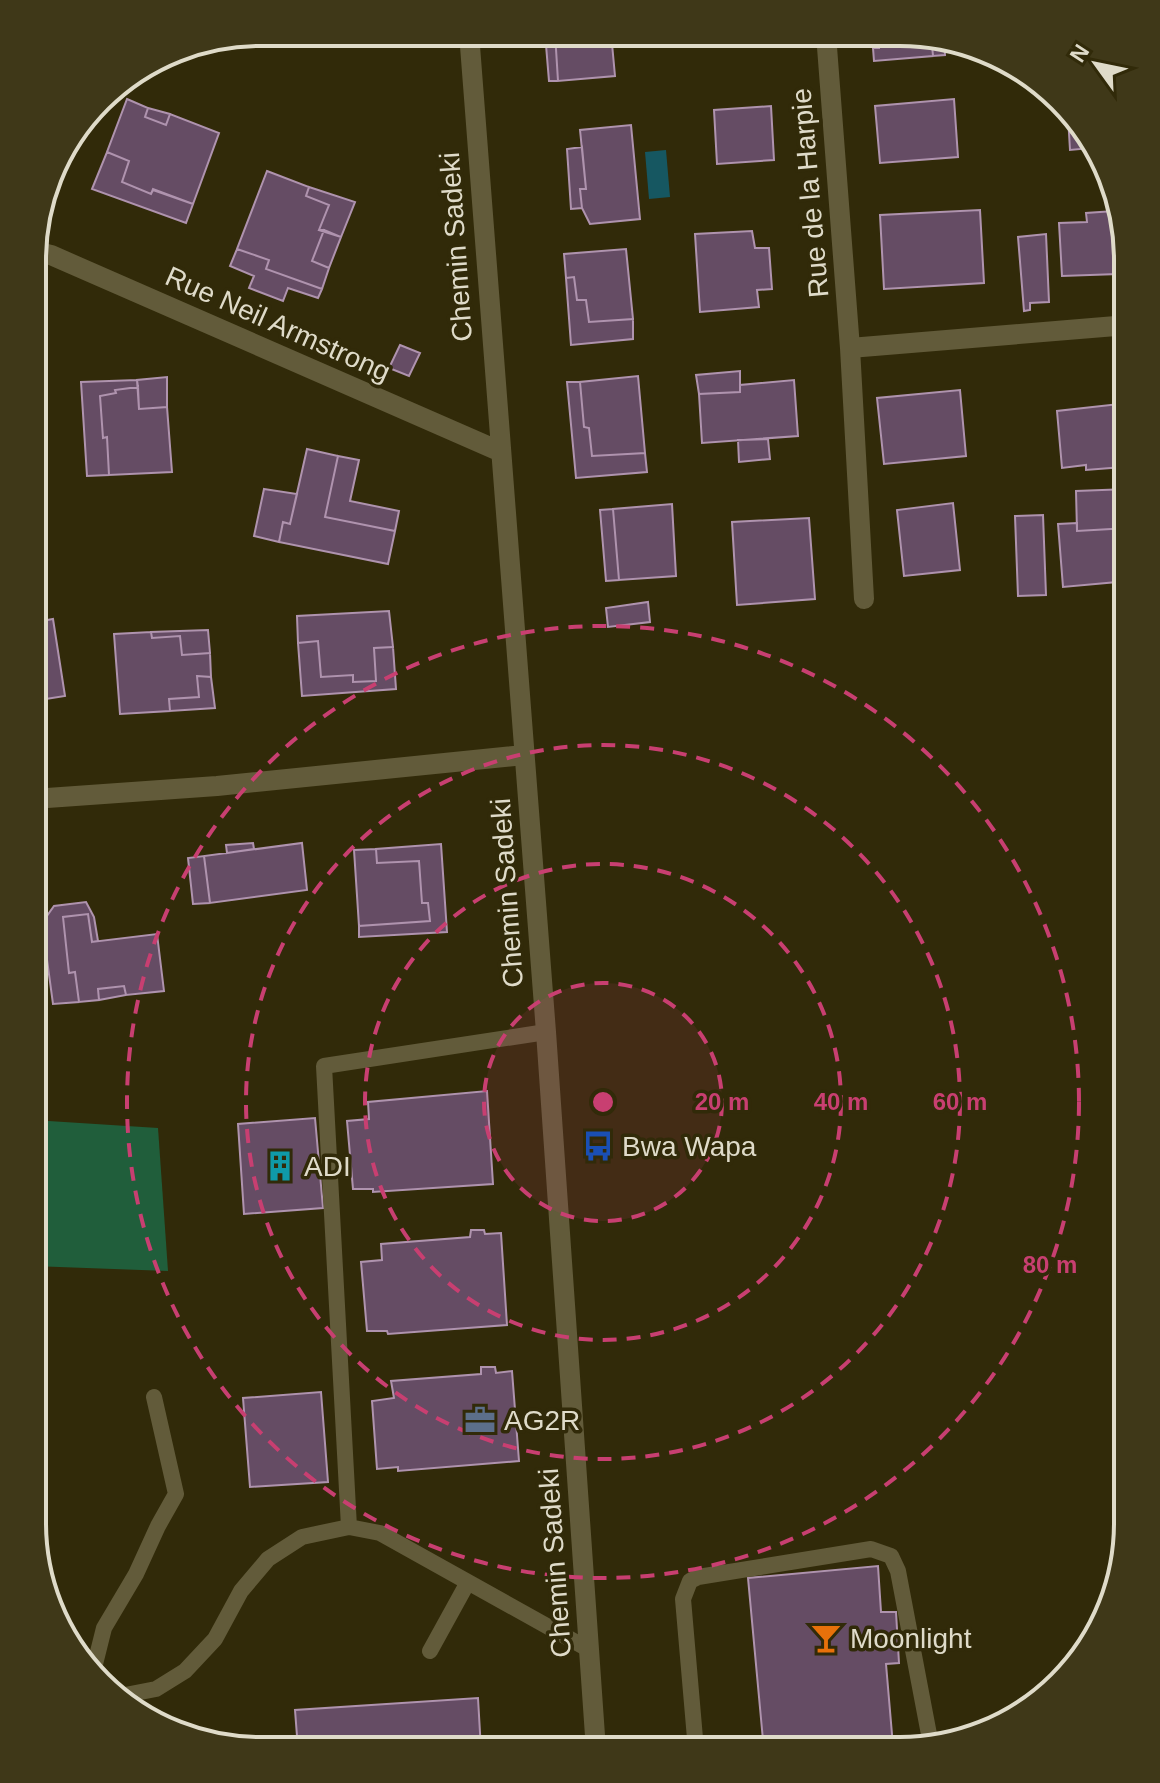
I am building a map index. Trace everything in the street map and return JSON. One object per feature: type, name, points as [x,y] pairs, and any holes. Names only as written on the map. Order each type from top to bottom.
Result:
[{"type":"street","name":"Chemin Sadeki","points":[[470,46],[546,1032],[595,1737]]},
{"type":"street","name":"Rue de la Harpie","points":[[827,46],[850,348],[864,599]]},
{"type":"street","name":"Rue Neil Armstrong","points":[[46,254],[499,451]]},
{"type":"street","points":[[850,348],[1114,326]]},
{"type":"street","points":[[46,798],[217,786],[524,755]]},
{"type":"lane","points":[[349,1527],[324,1066],[546,1032]]},
{"type":"lane","points":[[96,1660],[104,1628],[136,1574],[176,1494],[154,1397]]},
{"type":"lane","points":[[133,1695],[156,1689],[185,1671],[215,1639],[241,1591],[268,1559],[302,1537],[349,1527],[380,1533],[588,1649]]},
{"type":"lane","points":[[695,1737],[683,1599],[690,1581],[698,1577],[871,1549],[891,1556],[898,1571],[929,1735]]},
{"type":"lane","points":[[430,1651],[468,1582]]},
{"type":"green space","points":[[46,1121],[158,1128],[168,1271],[46,1267]]},
{"type":"water","points":[[666,150],[670,197],[649,199],[645,152]]},
{"type":"building","points":[[546,46],[556,46],[558,81],[549,81]]},
{"type":"building","points":[[556,46],[612,46],[615,76],[558,81]]},
{"type":"building","points":[[873,48],[928,48],[932,49],[933,56],[874,61]]},
{"type":"building","points":[[932,49],[945,51],[945,55],[933,56]]},
{"type":"building","points":[[127,99],[148,108],[145,117],[166,125],[170,114],[219,133],[193,204],[153,189],[151,194],[122,182],[129,161],[107,152]]},
{"type":"building","points":[[954,99],[958,157],[880,163],[875,106]]},
{"type":"building","points":[[771,106],[774,160],[717,164],[714,110]]},
{"type":"building","points":[[148,108],[170,114],[166,125],[145,117]]},
{"type":"building","points":[[631,125],[640,219],[590,224],[582,208],[580,189],[586,189],[580,130]]},
{"type":"building","points":[[1069,129],[1082,149],[1070,150]]},
{"type":"building","points":[[582,147],[586,189],[580,189],[582,208],[571,209],[567,149]]},
{"type":"building","points":[[107,152],[129,161],[122,182],[151,194],[153,190],[193,204],[186,223],[92,189]]},
{"type":"building","points":[[267,171],[309,187],[306,196],[329,205],[319,230],[324,230],[312,261],[329,268],[322,289],[266,269],[269,260],[237,249]]},
{"type":"building","points":[[309,187],[355,202],[341,237],[319,230],[329,205],[306,196]]},
{"type":"building","points":[[980,210],[984,283],[884,289],[880,215]]},
{"type":"building","points":[[1109,211],[1114,274],[1062,276],[1059,223],[1087,222],[1086,213]]},
{"type":"building","points":[[324,230],[341,237],[329,268],[312,261]]},
{"type":"building","points":[[752,231],[755,248],[769,248],[772,289],[757,290],[759,307],[700,312],[695,234]]},
{"type":"building","points":[[1046,234],[1049,302],[1030,303],[1030,310],[1024,311],[1018,237]]},
{"type":"building","points":[[237,249],[269,260],[266,269],[322,289],[318,298],[288,288],[283,301],[249,288],[254,276],[230,266]]},
{"type":"building","points":[[626,249],[633,319],[589,322],[586,300],[577,300],[574,277],[566,278],[564,254]]},
{"type":"building","points":[[574,277],[577,300],[586,300],[589,322],[633,319],[633,339],[571,345],[566,278]]},
{"type":"building","points":[[400,345],[420,353],[409,376],[389,368]]},
{"type":"building","points":[[740,371],[740,392],[699,394],[696,375]]},
{"type":"building","points":[[638,376],[645,453],[592,456],[589,428],[584,427],[580,382]]},
{"type":"building","points":[[167,377],[167,407],[139,409],[137,380]]},
{"type":"building","points":[[137,380],[138,387],[100,396],[109,475],[87,476],[81,382]]},
{"type":"building","points":[[794,380],[798,436],[702,443],[699,394],[740,392],[740,385]]},
{"type":"building","points":[[567,382],[580,382],[584,427],[589,428],[592,456],[645,453],[647,472],[576,478]]},
{"type":"building","points":[[138,387],[139,409],[167,407],[172,472],[109,475],[100,396]]},
{"type":"building","points":[[960,390],[966,456],[884,464],[877,398]]},
{"type":"building","points":[[1114,405],[1114,468],[1086,470],[1086,465],[1062,468],[1057,411]]},
{"type":"building","points":[[768,439],[770,459],[739,462],[738,440]]},
{"type":"building","points":[[307,449],[338,456],[325,517],[395,531],[388,564],[279,542],[283,522],[290,524]]},
{"type":"building","points":[[338,456],[359,460],[350,501],[399,511],[395,531],[325,517]]},
{"type":"building","points":[[264,489],[297,494],[290,524],[283,522],[279,542],[254,536]]},
{"type":"building","points":[[1114,490],[1114,529],[1077,531],[1076,491]]},
{"type":"building","points":[[953,503],[960,570],[904,576],[897,510]]},
{"type":"building","points":[[672,504],[676,576],[619,580],[613,509]]},
{"type":"building","points":[[613,509],[619,580],[606,581],[600,510]]},
{"type":"building","points":[[1043,515],[1046,595],[1018,596],[1015,516]]},
{"type":"building","points":[[809,518],[815,599],[737,605],[732,522]]},
{"type":"building","points":[[1077,523],[1077,531],[1114,529],[1114,582],[1063,587],[1058,524]]},
{"type":"building","points":[[648,602],[650,622],[608,627],[606,608]]},
{"type":"building","points":[[389,611],[393,647],[374,648],[376,681],[353,682],[353,675],[321,677],[318,641],[298,643],[297,616]]},
{"type":"building","points":[[53,619],[65,696],[46,699],[46,620]]},
{"type":"building","points":[[208,630],[210,653],[182,655],[180,636],[152,638],[151,632]]},
{"type":"building","points":[[151,632],[152,638],[180,636],[182,655],[210,653],[211,677],[197,676],[199,697],[169,699],[170,711],[120,714],[114,634]]},
{"type":"building","points":[[318,641],[321,677],[353,675],[353,682],[376,681],[374,648],[393,647],[396,689],[302,696],[298,643]]},
{"type":"building","points":[[197,676],[211,677],[215,708],[170,711],[169,699],[199,697]]},
{"type":"building","points":[[253,843],[254,849],[227,853],[226,845]]},
{"type":"building","points":[[302,843],[307,890],[210,903],[204,856]]},
{"type":"building","points":[[441,844],[447,932],[359,937],[359,926],[430,921],[428,903],[422,903],[419,861],[377,863],[376,849]]},
{"type":"building","points":[[376,849],[377,863],[419,861],[422,903],[428,903],[430,921],[359,926],[354,850]]},
{"type":"building","points":[[204,856],[210,903],[193,904],[188,858]]},
{"type":"building","points":[[86,902],[94,917],[98,941],[92,942],[88,914],[63,917],[69,973],[75,972],[79,1002],[53,1004],[46,952],[46,917],[54,906]]},
{"type":"building","points":[[88,914],[92,942],[157,934],[164,991],[126,995],[124,986],[98,989],[99,1000],[79,1002],[75,972],[69,973],[63,917]]},
{"type":"building","points":[[124,986],[126,995],[99,1000],[98,989]]},
{"type":"building","points":[[487,1091],[493,1184],[373,1192],[373,1189],[353,1189],[347,1121],[369,1119],[368,1102]]},
{"type":"building","name":"ADI","points":[[315,1118],[323,1208],[244,1214],[238,1124]]},
{"type":"building","points":[[471,1230],[484,1230],[485,1234],[501,1233],[507,1325],[388,1334],[387,1331],[367,1331],[361,1262],[382,1260],[381,1244],[470,1237]]},
{"type":"building","points":[[481,1367],[495,1367],[496,1373],[512,1371],[519,1461],[398,1471],[398,1467],[377,1469],[372,1401],[394,1398],[391,1381],[481,1374]]},
{"type":"building","points":[[321,1392],[328,1482],[250,1487],[243,1398]]},
{"type":"building","name":"Moonlight","points":[[878,1566],[881,1612],[896,1612],[899,1663],[886,1664],[892,1737],[763,1737],[748,1578]]},
{"type":"building","points":[[478,1698],[480,1737],[297,1737],[295,1710]]},
{"type":"place","name":"Bwa Wapa","points":[[598,1146]]},
{"type":"place","name":"ADI","points":[[280,1166]]},
{"type":"place","name":"AG2R","points":[[480,1420]]},
{"type":"place","name":"Moonlight","points":[[826,1638]]}]
